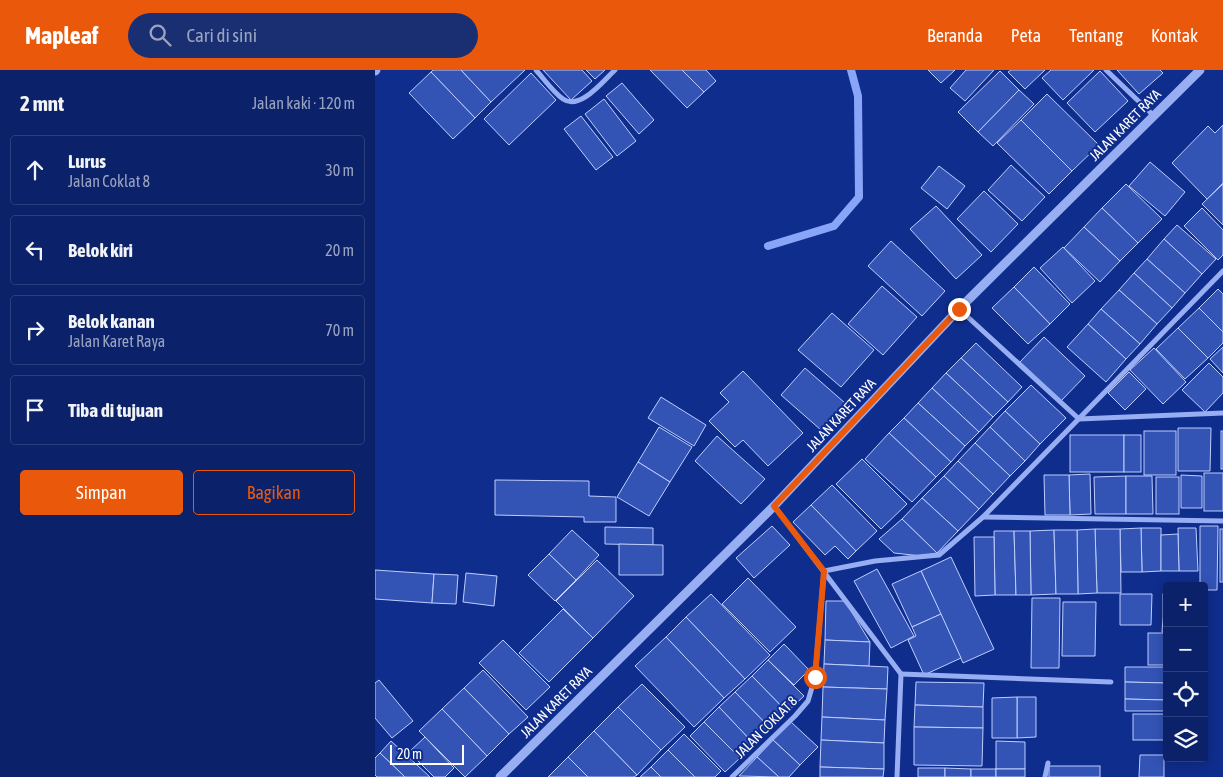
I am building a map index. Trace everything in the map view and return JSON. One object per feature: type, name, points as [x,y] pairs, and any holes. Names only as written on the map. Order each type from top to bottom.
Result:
[{"type":"street","points":[[535,70],[563,99],[572,103],[580,101],[615,70]]},
{"type":"street","points":[[1106,70],[1154,116]]},
{"type":"street","name":"JALAN KARET RAYA","points":[[500,777],[774,506],[959,309],[1200,70]]},
{"type":"street","points":[[824,571],[875,561],[939,556],[983,517],[1223,271]]},
{"type":"street","points":[[959,309],[1079,419],[1223,413]]},
{"type":"street","points":[[774,506],[901,674],[897,777]]},
{"type":"street","points":[[983,517],[1223,520]]},
{"type":"street","name":"JALAN COKLAT 8","points":[[732,777],[808,701],[815,677],[824,571]]},
{"type":"street","points":[[901,674],[1111,682]]},
{"type":"street","points":[[1045,777],[1048,763]]},
{"type":"building","points":[[433,70],[461,70],[491,102],[475,118],[431,72]]},
{"type":"building","points":[[461,70],[525,70],[491,102]]},
{"type":"building","points":[[543,70],[582,70],[592,81],[571,100]]},
{"type":"building","points":[[586,70],[605,70],[595,79]]},
{"type":"building","points":[[650,70],[682,70],[704,92],[687,108]]},
{"type":"building","points":[[682,70],[706,70],[716,81],[704,92]]},
{"type":"building","points":[[928,70],[955,70],[941,83]]},
{"type":"building","points":[[966,70],[994,70],[965,101],[950,88]]},
{"type":"building","points":[[1011,70],[1045,70],[1025,89],[1008,72]]},
{"type":"building","points":[[1051,70],[1094,70],[1063,100],[1042,78]]},
{"type":"building","points":[[1117,70],[1160,70],[1163,73],[1139,94]]},
{"type":"building","points":[[1000,71],[1019,90],[978,132],[958,112]]},
{"type":"building","points":[[1100,71],[1128,101],[1095,132],[1067,103]]},
{"type":"building","points":[[431,72],[475,118],[453,139],[409,93]]},
{"type":"building","points":[[531,73],[556,100],[509,145],[484,119]]},
{"type":"building","points":[[622,83],[654,120],[639,134],[606,96]]},
{"type":"building","points":[[1019,90],[1034,104],[993,146],[978,132]]},
{"type":"building","points":[[1047,94],[1099,145],[1072,171],[1021,120]]},
{"type":"building","points":[[604,99],[636,141],[617,156],[585,114]]},
{"type":"building","points":[[581,116],[613,157],[596,170],[564,129]]},
{"type":"building","points":[[1021,120],[1072,171],[1049,194],[997,143]]},
{"type":"building","points":[[1223,125],[1223,183],[1207,199],[1172,163],[1208,126],[1215,133]]},
{"type":"building","points":[[1150,162],[1185,192],[1165,216],[1129,186]]},
{"type":"building","points":[[1011,165],[1045,197],[1022,221],[988,190]]},
{"type":"building","points":[[939,166],[965,186],[947,209],[921,188]]},
{"type":"building","points":[[1126,184],[1162,219],[1138,243],[1102,208]]},
{"type":"building","points":[[1223,184],[1223,225],[1202,204]]},
{"type":"building","points":[[984,191],[1018,224],[991,252],[957,219]]},
{"type":"building","points":[[936,206],[982,255],[956,279],[910,229]]},
{"type":"building","points":[[1102,208],[1138,243],[1120,261],[1084,227]]},
{"type":"building","points":[[1202,208],[1223,230],[1223,255],[1218,260],[1184,226]]},
{"type":"building","points":[[1177,225],[1216,259],[1202,274],[1164,239]]},
{"type":"building","points":[[1084,227],[1120,261],[1100,282],[1064,248]]},
{"type":"building","points":[[1164,239],[1202,274],[1185,293],[1147,259]]},
{"type":"building","points":[[891,241],[945,291],[922,316],[868,266]]},
{"type":"building","points":[[1063,247],[1095,281],[1072,303],[1040,268]]},
{"type":"building","points":[[1147,259],[1185,293],[1172,308],[1134,273]]},
{"type":"building","points":[[1034,267],[1070,304],[1050,324],[1014,287]]},
{"type":"building","points":[[1134,273],[1172,308],[1157,324],[1119,290]]},
{"type":"building","points":[[882,286],[917,317],[883,355],[848,324]]},
{"type":"building","points":[[1014,287],[1050,324],[1028,344],[992,308]]},
{"type":"building","points":[[1218,289],[1223,294],[1223,332],[1199,308]]},
{"type":"building","points":[[1119,290],[1157,324],[1140,344],[1101,309]]},
{"type":"building","points":[[1199,308],[1223,332],[1223,343],[1208,358],[1178,328]]},
{"type":"building","points":[[1101,309],[1140,344],[1126,359],[1088,324]]},
{"type":"building","points":[[832,313],[874,350],[841,387],[798,350]]},
{"type":"building","points":[[1088,324],[1126,359],[1106,382],[1067,347]]},
{"type":"building","points":[[1178,328],[1208,358],[1185,379],[1156,349]]},
{"type":"building","points":[[1044,337],[1085,376],[1061,401],[1020,362]]},
{"type":"building","points":[[976,343],[1022,387],[1008,402],[961,358]]},
{"type":"building","points":[[1223,347],[1223,373],[1210,359]]},
{"type":"building","points":[[1154,348],[1186,382],[1163,404],[1130,370]]},
{"type":"building","points":[[961,358],[1008,402],[993,417],[946,373]]},
{"type":"building","points":[[1209,363],[1223,377],[1223,393],[1205,412],[1182,390]]},
{"type":"building","points":[[805,368],[845,403],[821,430],[781,395]]},
{"type":"building","points":[[743,371],[803,433],[768,466],[743,440],[735,447],[709,421],[729,402],[720,393]]},
{"type":"building","points":[[1129,372],[1146,389],[1125,410],[1108,393]]},
{"type":"building","points":[[946,373],[993,417],[979,432],[932,388]]},
{"type":"building","points":[[1031,385],[1066,418],[1040,444],[1005,411]]},
{"type":"building","points":[[932,388],[979,432],[965,446],[918,403]]},
{"type":"building","points":[[661,397],[706,425],[694,446],[648,418]]},
{"type":"building","points":[[918,403],[965,446],[951,462],[904,418]]},
{"type":"building","points":[[1005,411],[1040,444],[1025,461],[990,427]]},
{"type":"building","points":[[904,418],[951,462],[936,477],[889,433]]},
{"type":"building","points":[[659,427],[692,447],[670,482],[638,462]]},
{"type":"building","points":[[990,427],[1025,461],[1010,476],[975,443]]},
{"type":"building","points":[[1178,428],[1211,428],[1210,471],[1178,471]]},
{"type":"building","points":[[1144,431],[1176,431],[1176,475],[1144,475]]},
{"type":"building","points":[[1221,431],[1223,431],[1223,469],[1221,469]]},
{"type":"building","points":[[889,433],[936,477],[912,502],[865,459]]},
{"type":"building","points":[[1070,435],[1124,435],[1124,472],[1070,472]]},
{"type":"building","points":[[1124,435],[1141,435],[1141,472],[1124,472]]},
{"type":"building","points":[[717,436],[765,479],[741,504],[695,461]]},
{"type":"building","points":[[975,443],[1010,476],[993,494],[958,461]]},
{"type":"building","points":[[862,459],[907,504],[881,529],[836,484]]},
{"type":"building","points":[[958,461],[993,494],[979,509],[944,476]]},
{"type":"building","points":[[638,462],[670,482],[649,516],[617,497]]},
{"type":"building","points":[[1204,473],[1223,473],[1223,511],[1204,511]]},
{"type":"building","points":[[1090,474],[1091,514],[1070,515],[1069,475]]},
{"type":"building","points":[[1044,475],[1069,475],[1070,515],[1045,515]]},
{"type":"building","points":[[1181,475],[1202,476],[1202,508],[1181,508]]},
{"type":"building","points":[[944,476],[979,509],[958,531],[922,498]]},
{"type":"building","points":[[1126,476],[1126,514],[1095,514],[1094,477]]},
{"type":"building","points":[[1126,476],[1152,476],[1153,514],[1126,514]]},
{"type":"building","points":[[1156,477],[1179,477],[1179,514],[1156,514]]},
{"type":"building","points":[[495,480],[589,481],[589,496],[616,497],[616,522],[584,522],[584,517],[495,515]]},
{"type":"building","points":[[832,485],[877,531],[856,551],[811,505]]},
{"type":"building","points":[[922,498],[958,531],[937,553],[902,519]]},
{"type":"building","points":[[811,505],[856,551],[848,559],[835,546],[825,555],[793,522]]},
{"type":"building","points":[[902,519],[937,553],[922,556],[894,553],[879,539]]},
{"type":"building","points":[[772,526],[790,545],[754,578],[736,558]]},
{"type":"building","points":[[1200,526],[1218,526],[1217,590],[1208,590],[1208,582],[1200,582]]},
{"type":"building","points":[[605,527],[653,528],[653,545],[605,544]]},
{"type":"building","points":[[1141,528],[1161,528],[1161,571],[1142,572]]},
{"type":"building","points":[[1141,528],[1142,572],[1121,572],[1120,529]]},
{"type":"building","points":[[1178,528],[1196,528],[1198,571],[1179,571]]},
{"type":"building","points":[[1095,529],[1120,529],[1121,593],[1097,593]]},
{"type":"building","points":[[1095,529],[1097,593],[1078,594],[1077,530]]},
{"type":"building","points":[[1220,529],[1223,529],[1223,582],[1220,582]]},
{"type":"building","points":[[572,530],[599,555],[576,580],[549,554]]},
{"type":"building","points":[[1054,530],[1056,594],[1031,595],[1030,531]]},
{"type":"building","points":[[1054,530],[1077,530],[1078,594],[1056,594]]},
{"type":"building","points":[[994,531],[1014,531],[1016,595],[995,595]]},
{"type":"building","points":[[1014,531],[1030,531],[1031,595],[1016,595]]},
{"type":"building","points":[[1178,534],[1179,571],[1161,571],[1161,535]]},
{"type":"building","points":[[974,537],[994,537],[995,595],[975,596]]},
{"type":"building","points":[[619,544],[663,545],[663,575],[619,575]]},
{"type":"building","points":[[549,554],[576,580],[555,601],[528,575]]},
{"type":"building","points":[[951,557],[994,649],[963,663],[921,571]]},
{"type":"building","points":[[597,560],[634,596],[593,638],[556,601]]},
{"type":"building","points":[[877,569],[914,636],[891,648],[854,581]]},
{"type":"building","points":[[375,570],[434,574],[432,603],[375,599]]},
{"type":"building","points":[[921,571],[941,614],[912,627],[892,584]]},
{"type":"building","points":[[466,573],[497,576],[494,606],[463,602]]},
{"type":"building","points":[[434,574],[458,575],[456,604],[432,603]]},
{"type":"building","points":[[748,578],[796,627],[770,652],[722,604]]},
{"type":"building","points":[[711,594],[770,655],[745,679],[686,617]]},
{"type":"building","points":[[1120,594],[1152,594],[1151,625],[1120,625]]},
{"type":"building","points":[[1032,598],[1060,598],[1059,668],[1031,668]]},
{"type":"building","points":[[826,601],[845,601],[870,642],[825,640]]},
{"type":"building","points":[[1063,602],[1096,602],[1095,656],[1062,656]]},
{"type":"building","points":[[563,609],[593,638],[549,682],[519,653]]},
{"type":"building","points":[[941,614],[961,658],[924,675],[908,640],[916,636],[912,627]]},
{"type":"building","points":[[686,617],[745,679],[724,698],[666,637]]},
{"type":"building","points":[[1148,633],[1163,633],[1163,665],[1148,665]]},
{"type":"building","points":[[666,637],[724,698],[694,727],[635,666]]},
{"type":"building","points":[[503,640],[550,687],[526,710],[479,663]]},
{"type":"building","points":[[825,640],[870,642],[869,666],[824,664]]},
{"type":"building","points":[[784,644],[809,670],[794,685],[768,660]]},
{"type":"building","points":[[768,660],[804,696],[787,712],[752,676]]},
{"type":"building","points":[[824,664],[888,667],[887,689],[823,687]]},
{"type":"building","points":[[1125,667],[1163,667],[1163,683],[1125,682]]},
{"type":"building","points":[[483,670],[528,717],[509,734],[464,688]]},
{"type":"building","points":[[752,676],[787,712],[770,728],[735,692]]},
{"type":"building","points":[[379,680],[413,721],[392,738],[375,718],[375,683]]},
{"type":"building","points":[[916,682],[984,683],[983,707],[915,705]]},
{"type":"building","points":[[1125,682],[1163,683],[1163,700],[1125,699]]},
{"type":"building","points":[[642,684],[685,727],[661,750],[618,707]]},
{"type":"building","points":[[823,687],[887,689],[885,720],[822,717]]},
{"type":"building","points":[[464,688],[509,734],[487,756],[442,709]]},
{"type":"building","points":[[735,692],[770,728],[754,744],[719,707]]},
{"type":"building","points":[[1017,697],[1036,697],[1036,737],[1017,738]]},
{"type":"building","points":[[1017,697],[1017,738],[992,738],[992,698]]},
{"type":"building","points":[[1125,699],[1163,700],[1163,711],[1125,711]]},
{"type":"building","points":[[915,705],[983,707],[983,728],[914,727]]},
{"type":"building","points":[[618,707],[661,750],[637,775],[594,731]]},
{"type":"building","points":[[719,707],[754,744],[740,758],[704,722]]},
{"type":"building","points":[[442,709],[487,756],[465,777],[419,731]]},
{"type":"building","points":[[1133,714],[1163,714],[1163,740],[1133,740]]},
{"type":"building","points":[[822,717],[885,720],[884,743],[821,740]]},
{"type":"building","points":[[704,722],[740,758],[725,772],[690,736]]},
{"type":"building","points":[[791,722],[818,747],[800,765],[773,740]]},
{"type":"building","points":[[914,727],[983,728],[982,766],[914,765]]},
{"type":"building","points":[[594,731],[637,775],[634,777],[588,777],[568,757]]},
{"type":"building","points":[[684,734],[721,771],[715,777],[695,777],[668,750]]},
{"type":"building","points":[[425,737],[454,768],[445,777],[434,777],[409,752]]},
{"type":"building","points":[[773,740],[800,765],[789,777],[779,777],[757,757]]},
{"type":"building","points":[[821,740],[884,743],[884,769],[820,767]]},
{"type":"building","points":[[391,741],[430,777],[405,777],[380,753]]},
{"type":"building","points":[[996,741],[1025,742],[1025,769],[996,769]]},
{"type":"building","points":[[668,750],[695,777],[661,777],[651,767]]},
{"type":"building","points":[[380,753],[405,777],[377,777],[375,775],[375,758]]},
{"type":"building","points":[[1140,755],[1163,755],[1164,777],[1139,777]]},
{"type":"building","points":[[568,757],[588,777],[548,777]]},
{"type":"building","points":[[757,757],[779,777],[739,776]]},
{"type":"building","points":[[1049,766],[1100,766],[1100,777],[1049,777]]},
{"type":"building","points":[[651,767],[661,777],[640,777]]},
{"type":"building","points":[[820,767],[884,769],[883,777],[820,777]]},
{"type":"building","points":[[918,768],[945,768],[945,777],[918,777]]},
{"type":"building","points":[[945,768],[971,769],[971,777],[945,777]]},
{"type":"building","points":[[971,769],[996,769],[996,777],[971,777]]},
{"type":"building","points":[[996,769],[1025,769],[1025,777],[996,777]]},
{"type":"waterway","points":[[768,246],[834,226],[859,197],[858,96],[851,70]]},
{"type":"route","points":[[815,677],[824,571],[774,506],[959,309]]}]
